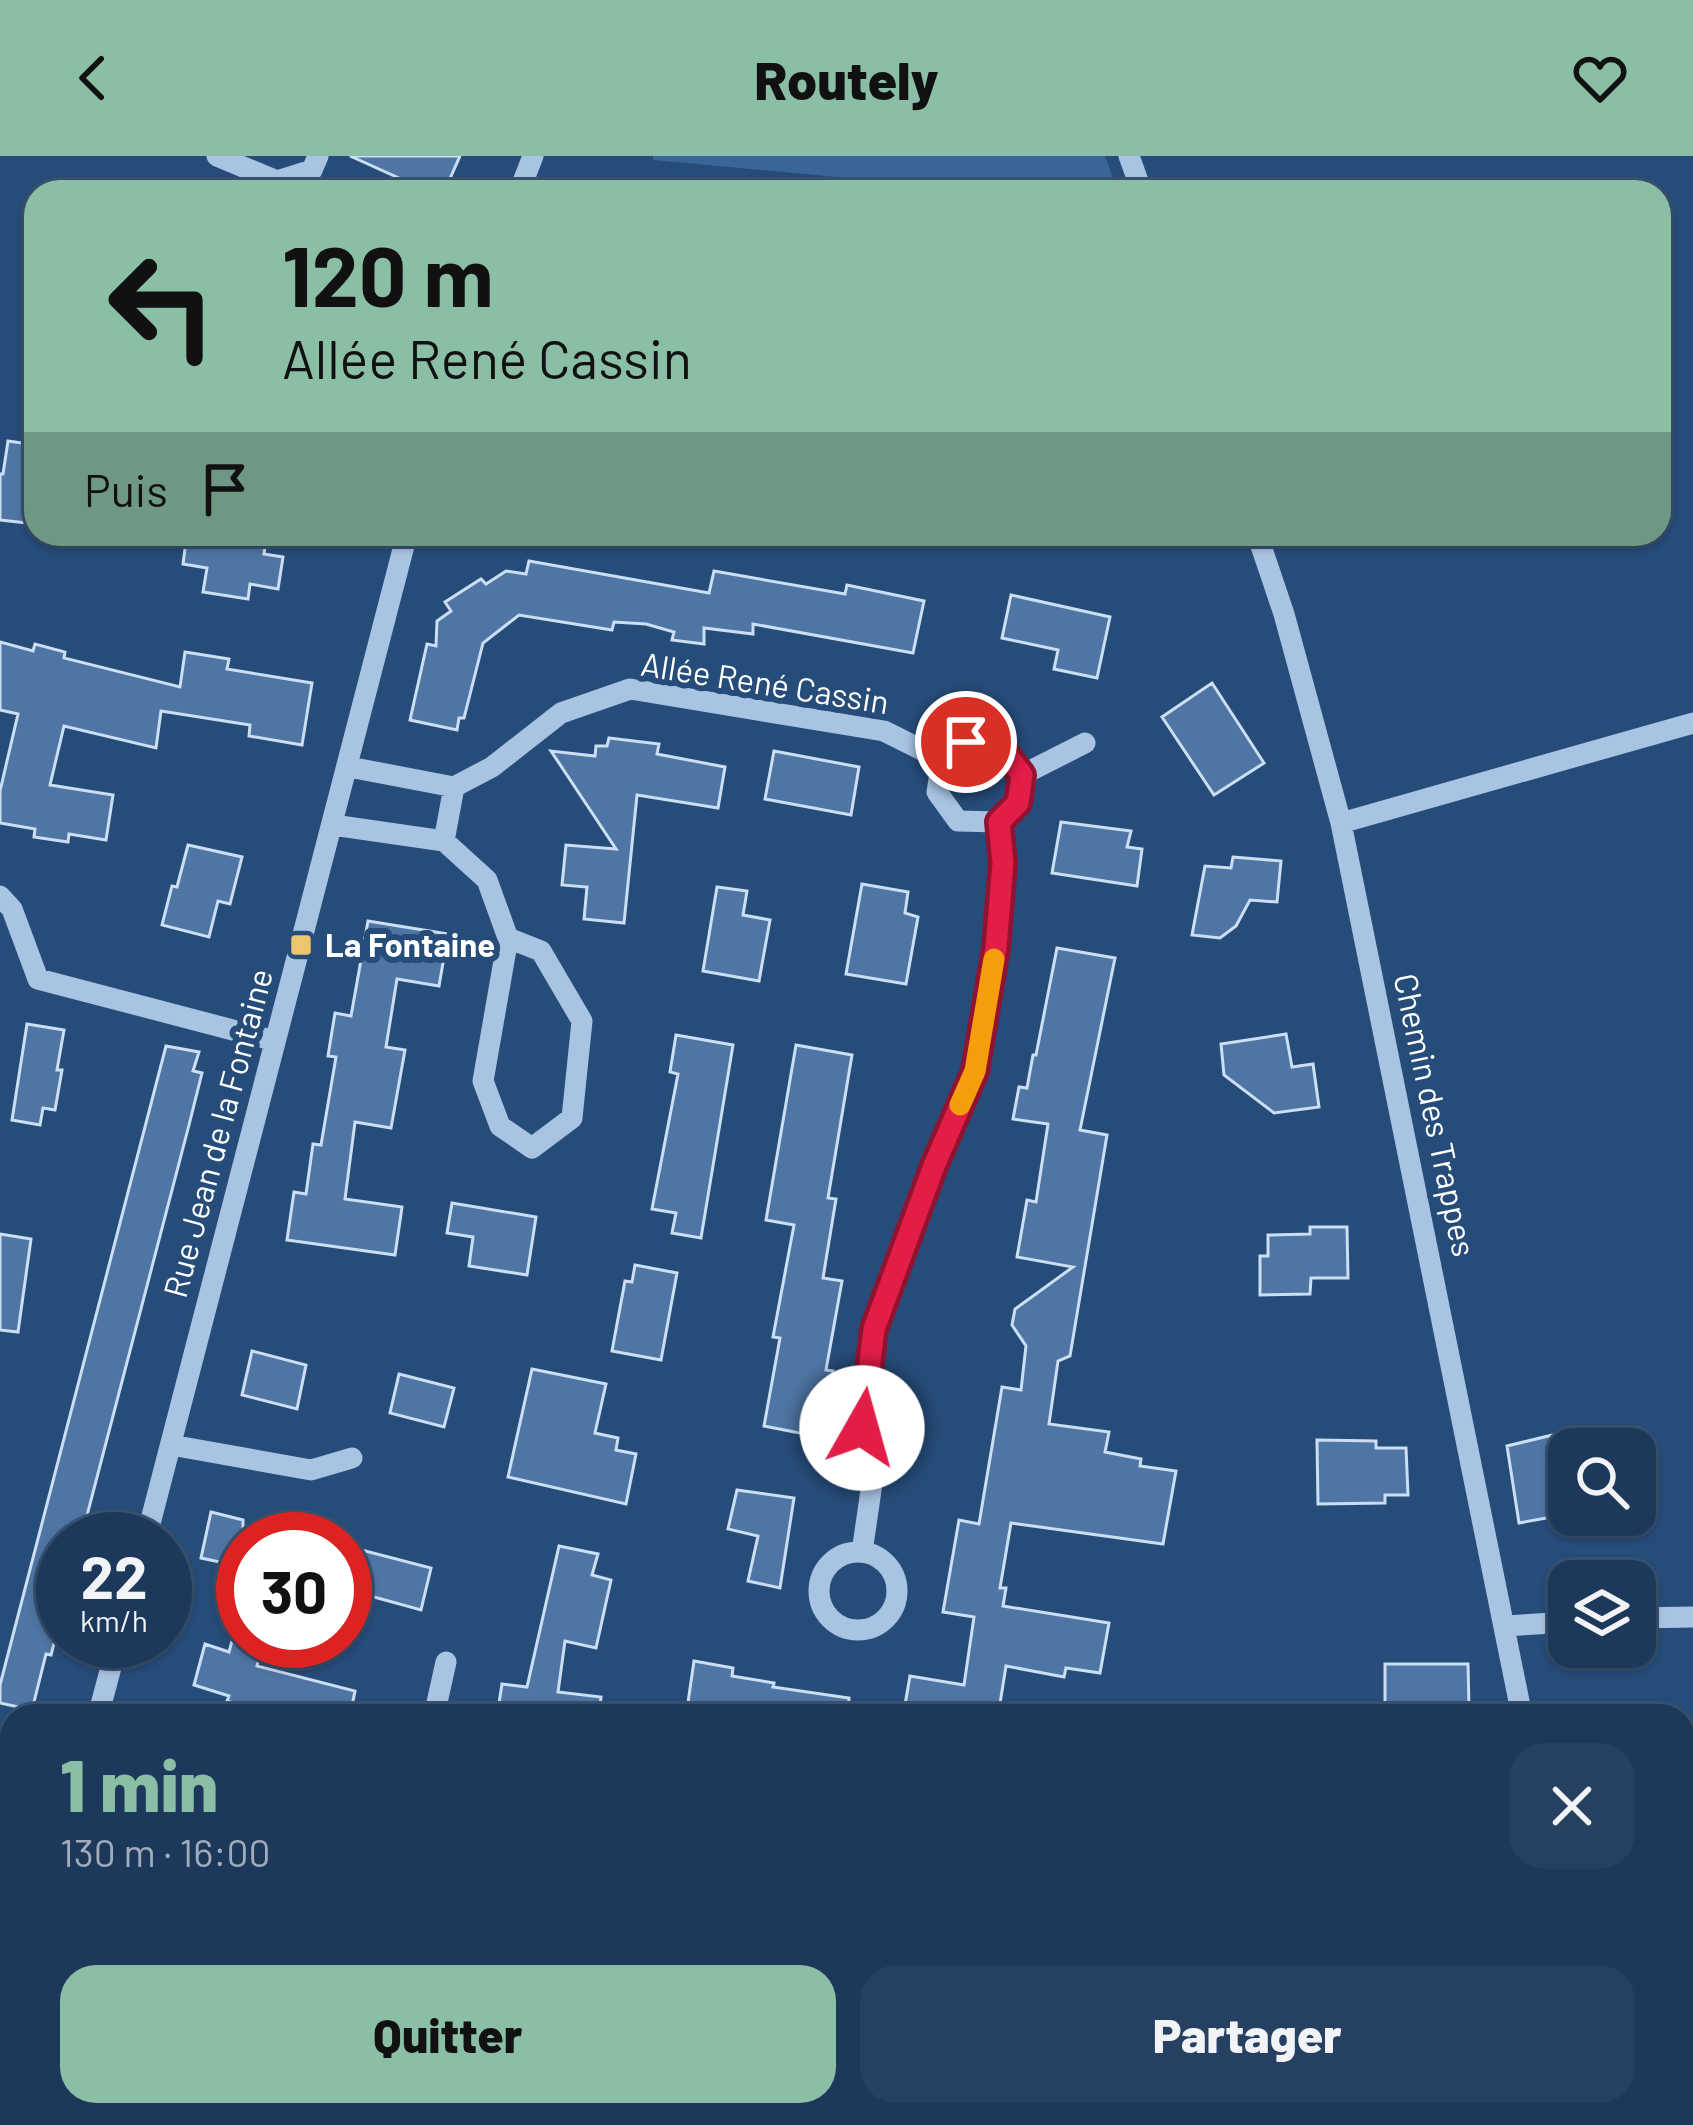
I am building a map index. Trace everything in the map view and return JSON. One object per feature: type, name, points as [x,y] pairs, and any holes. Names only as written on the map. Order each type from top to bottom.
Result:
[{"type":"street","points":[[291,180],[311,170],[318,156]]},
{"type":"street","points":[[232,159],[269,180]]},
{"type":"street","name":"Rue Jean de la Fontaine","points":[[153,1512],[404,546]]},
{"type":"street","name":"Chemin des Trappes","points":[[1261,546],[1341,823],[1520,1704]]},
{"type":"street","name":"Allée René Cassin","points":[[454,787],[492,766],[561,713],[630,689],[884,731],[942,760]]},
{"type":"street","points":[[1341,823],[1693,724]]},
{"type":"street","points":[[966,742],[1000,746],[1022,775],[1018,803],[999,822],[958,821],[937,792],[942,760],[966,742]]},
{"type":"street","points":[[1022,775],[1085,743]]},
{"type":"street","points":[[349,767],[454,787],[444,841]]},
{"type":"street","points":[[862,1552],[874,1470],[862,1428],[874,1329],[975,1071],[996,948],[1003,863],[999,822]]},
{"type":"street","points":[[333,825],[444,841],[487,880],[508,938],[482,1081],[500,1126],[532,1148],[572,1118],[582,1021],[541,951],[508,938]]},
{"type":"street","points":[[0,896],[12,909],[38,979],[275,1041]]},
{"type":"street","points":[[171,1445],[311,1470],[352,1458]]},
{"type":"street","points":[[1656,1618],[1693,1617]]},
{"type":"street","points":[[1505,1626],[1548,1623]]},
{"type":"street","points":[[437,1704],[446,1662]]},
{"type":"street","points":[[101,1704],[111,1668]]},
{"type":"shaded area","points":[[653,156],[1105,156],[1114,180],[869,180],[653,160]]},
{"type":"building","points":[[350,156],[460,156],[449,180],[403,180]]},
{"type":"building","points":[[8,441],[24,443],[24,523],[0,520]]},
{"type":"building","points":[[185,546],[265,546],[264,554],[283,557],[278,589],[250,584],[248,599],[203,592],[207,568],[183,564]]},
{"type":"building","points":[[529,561],[709,593],[714,571],[845,594],[847,585],[924,601],[913,653],[753,624],[753,634],[704,628],[704,644],[672,640],[674,632],[646,624],[614,622],[612,630],[519,615],[483,643],[457,730],[410,720],[427,644],[436,646],[437,621],[451,611],[445,602],[481,579],[486,584],[506,571],[526,574]]},
{"type":"building","points":[[1011,595],[1110,617],[1097,678],[1054,669],[1058,650],[1002,638]]},
{"type":"building","points":[[0,642],[33,651],[35,644],[65,652],[64,658],[180,687],[185,652],[229,659],[227,669],[312,683],[302,745],[249,736],[250,725],[161,711],[156,748],[64,726],[50,785],[113,795],[106,840],[69,834],[68,842],[34,837],[35,829],[0,823],[0,791],[18,714],[0,710]]},
{"type":"building","points":[[1212,683],[1264,763],[1214,795],[1162,717]]},
{"type":"building","points":[[609,738],[659,744],[657,754],[725,767],[718,808],[637,795],[624,923],[584,919],[587,887],[562,885],[566,845],[616,849],[551,751],[595,756],[596,746],[607,746]]},
{"type":"building","points":[[774,751],[859,767],[851,815],[765,799]]},
{"type":"building","points":[[1061,822],[1131,831],[1127,847],[1142,849],[1137,886],[1052,873]]},
{"type":"building","points":[[188,845],[242,857],[230,904],[218,901],[209,937],[162,925]]},
{"type":"building","points":[[1233,857],[1281,861],[1277,902],[1250,900],[1236,926],[1220,938],[1192,935],[1205,866],[1231,868]]},
{"type":"building","points":[[862,884],[908,892],[905,913],[918,917],[906,984],[846,974]]},
{"type":"building","points":[[717,887],[747,891],[743,915],[770,920],[759,981],[703,971]]},
{"type":"building","points":[[368,921],[448,934],[439,986],[397,979],[386,1047],[405,1050],[391,1128],[355,1122],[345,1199],[402,1207],[395,1255],[287,1240],[294,1192],[306,1194],[313,1144],[321,1145],[336,1057],[328,1056],[335,1013],[351,1016]]},
{"type":"building","points":[[1057,948],[1115,958],[1080,1130],[1107,1135],[1070,1356],[1058,1361],[1049,1424],[1109,1432],[1105,1452],[1141,1459],[1140,1466],[1176,1471],[1163,1544],[1011,1523],[1000,1588],[1006,1588],[1003,1606],[1109,1623],[1100,1673],[1066,1668],[1064,1677],[1006,1666],[1000,1704],[905,1704],[910,1676],[964,1685],[974,1617],[943,1612],[959,1520],[979,1524],[1002,1387],[1021,1390],[1026,1346],[1012,1325],[1015,1309],[1073,1267],[1017,1257],[1027,1200],[1036,1202],[1048,1124],[1013,1119],[1019,1087],[1027,1088]]},
{"type":"building","points":[[27,1024],[64,1030],[55,1110],[43,1108],[40,1125],[12,1120]]},
{"type":"building","points":[[1286,1034],[1292,1067],[1313,1064],[1319,1107],[1274,1113],[1224,1075],[1221,1044]]},
{"type":"building","points":[[676,1035],[733,1045],[701,1238],[672,1233],[676,1213],[652,1209],[678,1074],[670,1072]]},
{"type":"building","points":[[796,1045],[852,1055],[828,1198],[836,1199],[823,1278],[842,1281],[826,1370],[833,1371],[820,1437],[764,1426],[780,1338],[773,1337],[794,1225],[766,1220]]},
{"type":"building","points":[[166,1046],[199,1052],[193,1071],[202,1073],[88,1512],[45,1512]]},
{"type":"building","points":[[452,1203],[536,1217],[527,1275],[469,1266],[473,1237],[447,1233]]},
{"type":"building","points":[[1310,1227],[1347,1227],[1348,1278],[1311,1278],[1310,1294],[1260,1295],[1260,1256],[1268,1256],[1268,1235],[1310,1234]]},
{"type":"building","points":[[0,1234],[31,1239],[18,1332],[0,1330]]},
{"type":"building","points":[[635,1265],[677,1273],[661,1360],[612,1351],[625,1281],[632,1282]]},
{"type":"building","points":[[252,1351],[306,1365],[297,1409],[242,1395]]},
{"type":"building","points":[[532,1369],[606,1384],[595,1433],[618,1438],[616,1450],[636,1454],[626,1504],[508,1477]]},
{"type":"building","points":[[399,1374],[454,1388],[444,1427],[390,1413]]},
{"type":"building","points":[[1548,1436],[1548,1518],[1519,1523],[1507,1446]]},
{"type":"building","points":[[1317,1440],[1376,1441],[1376,1448],[1406,1448],[1408,1495],[1385,1495],[1385,1503],[1318,1504]]},
{"type":"building","points":[[737,1490],[794,1498],[780,1588],[748,1581],[758,1536],[728,1529]]},
{"type":"building","points":[[211,1512],[216,1513],[216,1561],[201,1558]]},
{"type":"building","points":[[36,1546],[36,1668],[42,1668],[34,1704],[0,1703],[0,1685]]},
{"type":"building","points":[[559,1546],[598,1554],[592,1575],[611,1580],[596,1648],[565,1641],[558,1692],[601,1697],[600,1704],[499,1704],[502,1684],[527,1687]]},
{"type":"building","points":[[372,1553],[431,1568],[421,1610],[372,1596]]},
{"type":"building","points":[[205,1644],[216,1648],[216,1668],[265,1668],[355,1691],[352,1704],[227,1701],[229,1696],[194,1685]]},
{"type":"building","points":[[694,1661],[733,1668],[732,1676],[774,1683],[773,1687],[849,1698],[849,1704],[688,1704]]},
{"type":"building","points":[[1385,1664],[1468,1664],[1469,1704],[1385,1704]]},
{"type":"slow traffic","points":[[960,1105],[975,1071],[994,959]]},
{"type":"place","name":"La Fontaine","points":[[301,945]]},
{"type":"route","points":[[862,1428],[874,1329],[975,1071],[996,948],[1003,863],[999,822],[1018,803],[1022,775],[1000,746],[966,742]]}]
